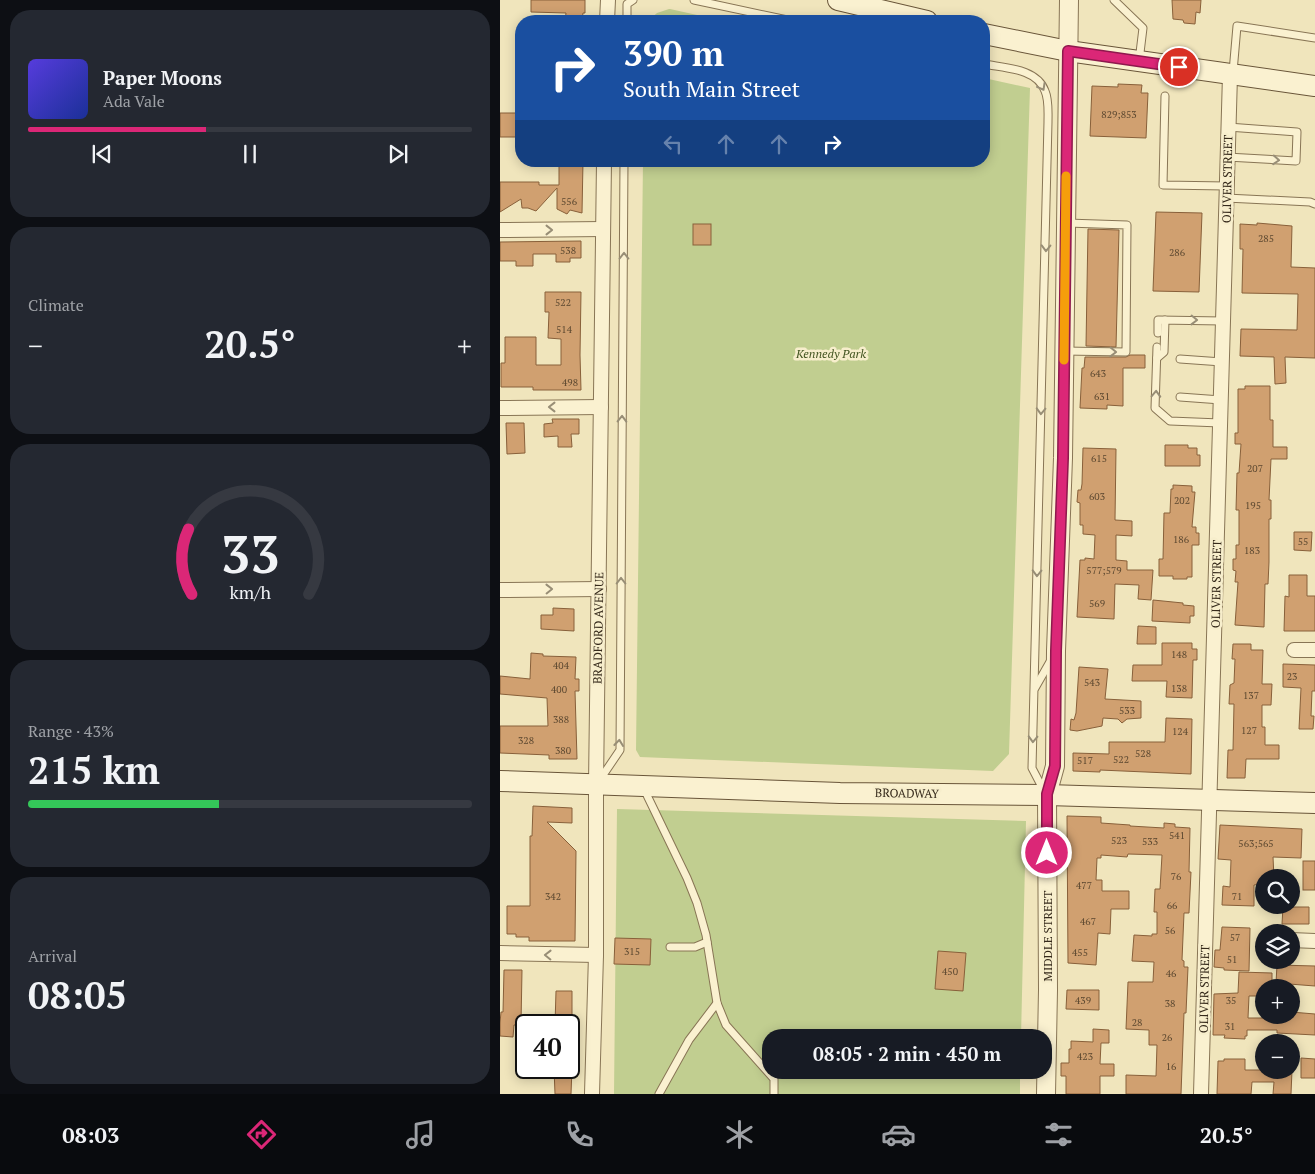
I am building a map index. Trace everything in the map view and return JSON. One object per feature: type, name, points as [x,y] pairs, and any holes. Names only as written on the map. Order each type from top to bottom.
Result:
[{"type":"main road","points":[[838,0],[902,15]]},
{"type":"main road","points":[[990,35],[1068,51],[1315,86]]},
{"type":"main road","name":"BROADWAY","points":[[500,781],[840,793],[1047,794],[1315,803]]},
{"type":"street","points":[[607,15],[608,0]]},
{"type":"street","name":"MIDDLE STREET","points":[[1046,1094],[1048,990],[1047,794],[1055,766],[1056,651],[1063,458],[1069,0]]},
{"type":"street","name":"OLIVER STREET","points":[[1201,1094],[1208,799],[1231,75]]},
{"type":"street","name":"BRADFORD AVENUE","points":[[592,1094],[596,955],[596,785],[604,167]]},
{"type":"street","points":[[500,230],[602,229]]},
{"type":"street","points":[[500,408],[601,407]]},
{"type":"street","points":[[500,590],[599,589]]},
{"type":"street","points":[[1294,650],[1315,650]]},
{"type":"street","points":[[1300,940],[1315,941]]},
{"type":"street","points":[[500,954],[596,955]]},
{"type":"lane","points":[[694,0],[764,15]]},
{"type":"lane","points":[[1114,0],[1142,28],[1139,61]]},
{"type":"lane","points":[[628,15],[629,1]]},
{"type":"lane","points":[[1231,75],[1237,26],[1315,38]]},
{"type":"lane","points":[[990,65],[1032,74],[1041,83],[1046,92],[1048,122],[1032,768],[1047,794]]},
{"type":"lane","points":[[1165,96],[1163,186],[1315,204]]},
{"type":"lane","points":[[1227,157],[1296,161],[1297,132],[1228,127]]},
{"type":"lane","points":[[596,785],[620,750],[624,167]]},
{"type":"lane","points":[[1064,351],[1126,352],[1127,225],[1065,223]]},
{"type":"lane","points":[[1158,333],[1158,320],[1223,321]]},
{"type":"lane","points":[[1157,358],[1164,352],[1165,320]]},
{"type":"lane","points":[[1157,347],[1155,408],[1170,421],[1220,423]]},
{"type":"lane","points":[[1180,359],[1222,362]]},
{"type":"lane","points":[[1180,398],[1221,400]]},
{"type":"lane","points":[[1034,691],[1056,651]]},
{"type":"lane","points":[[642,786],[687,878],[697,903],[707,942],[717,1003],[726,1024],[774,1079],[774,1094]]},
{"type":"lane","points":[[670,947],[695,947],[707,942]]},
{"type":"lane","points":[[660,1094],[689,1040],[717,1003]]},
{"type":"green space","points":[[669,9],[696,15],[655,15]]},
{"type":"green space","name":"Kennedy Park","points":[[990,79],[1030,88],[1009,754],[993,771],[640,757],[636,750],[643,167],[990,167]]},
{"type":"green space","points":[[617,809],[1026,821],[1021,1029],[762,1029],[762,1079],[1020,1079],[1020,1094],[614,1094]]},
{"type":"building","points":[[531,0],[585,0],[585,13],[583,15],[531,12]]},
{"type":"building","points":[[1172,0],[1201,0],[1200,13],[1196,12],[1195,24],[1173,19]]},
{"type":"building","points":[[1118,84],[1142,85],[1141,93],[1148,93],[1146,138],[1090,136],[1092,86],[1118,87]]},
{"type":"building","points":[[500,113],[515,113],[515,137],[500,137]]},
{"type":"building","points":[[559,167],[583,167],[582,213],[570,210],[567,214],[557,209],[557,188],[536,211],[522,208],[521,199],[500,212],[500,182],[539,182],[539,185],[559,185]]},
{"type":"building","points":[[1156,212],[1202,213],[1199,292],[1153,291]]},
{"type":"building","points":[[1257,223],[1292,226],[1291,267],[1315,268],[1315,358],[1285,357],[1286,383],[1275,384],[1274,357],[1240,356],[1241,329],[1297,330],[1298,294],[1242,293],[1243,249],[1240,249],[1240,224],[1257,225]]},
{"type":"building","points":[[693,224],[711,224],[711,245],[693,245]]},
{"type":"building","points":[[1088,229],[1119,230],[1116,347],[1086,346]]},
{"type":"building","points":[[581,241],[581,258],[570,258],[570,262],[556,262],[556,254],[533,254],[533,266],[516,266],[516,261],[500,261],[500,242]]},
{"type":"building","points":[[545,292],[581,292],[581,390],[533,390],[533,387],[501,387],[501,363],[505,363],[505,337],[536,337],[536,365],[561,365],[561,339],[548,338],[549,312],[545,312]]},
{"type":"building","points":[[1130,355],[1145,355],[1145,368],[1123,368],[1123,406],[1107,405],[1107,409],[1080,408],[1082,368],[1084,368],[1085,357],[1126,357]]},
{"type":"building","points":[[1245,386],[1270,386],[1270,420],[1273,420],[1273,447],[1287,447],[1287,459],[1271,459],[1269,500],[1271,500],[1271,519],[1269,519],[1268,584],[1265,584],[1264,627],[1235,625],[1238,582],[1235,582],[1236,571],[1233,570],[1233,559],[1236,559],[1236,545],[1239,545],[1239,510],[1236,510],[1237,473],[1239,473],[1241,444],[1235,444],[1235,433],[1238,433],[1238,389],[1245,389]]},
{"type":"building","points":[[552,419],[579,419],[579,434],[571,434],[572,447],[558,447],[558,436],[544,437],[544,424],[553,423]]},
{"type":"building","points":[[506,423],[524,423],[525,453],[507,454]]},
{"type":"building","points":[[1165,445],[1188,445],[1188,448],[1197,448],[1197,455],[1200,455],[1200,466],[1165,466]]},
{"type":"building","points":[[1083,448],[1116,449],[1115,520],[1132,521],[1132,536],[1116,535],[1116,560],[1127,561],[1127,570],[1153,570],[1151,600],[1138,599],[1139,585],[1115,584],[1114,619],[1077,617],[1080,560],[1085,560],[1085,558],[1094,559],[1095,535],[1083,534],[1083,525],[1080,525],[1080,503],[1077,502],[1078,490],[1081,490],[1082,484]]},
{"type":"building","points":[[1173,485],[1192,486],[1192,492],[1195,492],[1192,527],[1196,527],[1196,533],[1199,533],[1199,545],[1192,545],[1192,577],[1187,577],[1187,579],[1159,576],[1159,559],[1163,559],[1164,513],[1170,513],[1171,489],[1173,489]]},
{"type":"building","points":[[1294,532],[1312,532],[1311,551],[1294,550]]},
{"type":"building","points":[[1289,575],[1307,575],[1307,596],[1315,596],[1315,631],[1284,631],[1285,596],[1289,597]]},
{"type":"building","points":[[1153,600],[1194,606],[1194,616],[1190,616],[1190,623],[1152,621]]},
{"type":"building","points":[[553,608],[574,609],[574,631],[541,629],[541,615],[553,615]]},
{"type":"building","points":[[1138,626],[1156,627],[1156,644],[1137,644]]},
{"type":"building","points":[[1162,643],[1192,643],[1192,649],[1197,649],[1197,660],[1193,660],[1192,698],[1166,697],[1167,681],[1132,681],[1133,665],[1162,665]]},
{"type":"building","points":[[1233,644],[1251,644],[1251,650],[1263,650],[1262,684],[1272,684],[1271,705],[1262,705],[1262,727],[1265,727],[1265,745],[1279,745],[1279,759],[1246,759],[1245,778],[1227,778],[1228,750],[1233,750],[1234,704],[1229,704],[1230,685],[1234,683],[1235,659],[1232,659]]},
{"type":"building","points":[[531,653],[543,654],[543,656],[576,657],[575,679],[579,679],[579,691],[575,691],[577,759],[549,759],[549,755],[500,753],[500,726],[548,726],[547,698],[500,694],[500,676],[530,679]]},
{"type":"building","points":[[1283,664],[1315,665],[1315,691],[1312,691],[1311,716],[1314,716],[1313,729],[1299,729],[1301,688],[1283,687]]},
{"type":"building","points":[[1079,667],[1108,669],[1105,699],[1141,701],[1141,718],[1127,719],[1122,723],[1118,719],[1103,718],[1102,726],[1077,731],[1070,730],[1071,719],[1074,720],[1076,713]]},
{"type":"building","points":[[1166,718],[1192,719],[1191,774],[1100,770],[1100,772],[1073,771],[1073,753],[1109,754],[1109,742],[1165,742]]},
{"type":"building","points":[[533,806],[572,808],[572,823],[547,822],[576,851],[575,941],[529,941],[529,937],[516,937],[516,934],[507,934],[507,906],[530,906],[530,836],[532,836]]},
{"type":"building","points":[[1067,816],[1101,817],[1101,823],[1130,826],[1164,828],[1164,823],[1175,824],[1175,827],[1190,828],[1189,872],[1191,872],[1189,913],[1184,913],[1182,960],[1184,961],[1184,967],[1188,967],[1181,1094],[1126,1094],[1126,1075],[1156,1076],[1157,1045],[1149,1045],[1149,1030],[1126,1029],[1128,982],[1153,982],[1154,962],[1132,961],[1134,935],[1152,936],[1152,934],[1157,934],[1157,912],[1154,912],[1155,889],[1160,889],[1162,855],[1128,854],[1127,857],[1101,855],[1101,858],[1097,858],[1096,880],[1102,880],[1102,891],[1129,891],[1129,909],[1111,909],[1110,934],[1098,933],[1096,965],[1068,963]]},
{"type":"building","points":[[1220,825],[1302,829],[1301,858],[1273,857],[1274,869],[1255,869],[1254,906],[1222,905],[1223,886],[1230,887],[1231,860],[1218,859]]},
{"type":"building","points":[[1303,861],[1315,861],[1315,890],[1303,890]]},
{"type":"building","points":[[1300,907],[1309,907],[1309,924],[1282,924],[1283,914],[1300,914]]},
{"type":"building","points":[[1222,927],[1250,928],[1249,971],[1224,970],[1224,968],[1214,967],[1215,950],[1220,950]]},
{"type":"building","points":[[615,938],[651,939],[650,965],[614,964]]},
{"type":"building","points":[[938,951],[966,953],[963,991],[935,989]]},
{"type":"building","points":[[1300,966],[1315,966],[1315,986],[1300,985],[1300,979],[1276,979],[1277,969],[1300,969]]},
{"type":"building","points":[[504,970],[522,970],[521,1014],[515,1014],[513,1037],[500,1036],[501,1012],[503,1012]]},
{"type":"building","points":[[1239,972],[1272,973],[1272,979],[1255,979],[1255,996],[1249,996],[1248,1018],[1255,1018],[1255,1024],[1300,1024],[1300,1013],[1315,1014],[1315,1035],[1277,1033],[1277,1030],[1247,1030],[1245,1039],[1224,1038],[1225,1035],[1213,1035],[1214,994],[1238,993]]},
{"type":"building","points":[[1067,990],[1099,990],[1099,1010],[1066,1009]]},
{"type":"building","points":[[556,991],[572,991],[572,1014],[555,1014]]},
{"type":"building","points":[[1093,1029],[1109,1030],[1109,1043],[1101,1043],[1100,1064],[1114,1064],[1114,1076],[1100,1076],[1100,1094],[1066,1094],[1066,1076],[1061,1076],[1061,1063],[1069,1063],[1071,1041],[1093,1042]]},
{"type":"building","points":[[1301,1058],[1315,1059],[1315,1078],[1301,1078]]},
{"type":"building","points":[[1224,1059],[1245,1059],[1245,1070],[1255,1070],[1255,1079],[1292,1079],[1291,1094],[1273,1094],[1274,1082],[1252,1082],[1251,1094],[1217,1094],[1218,1061],[1224,1061]]},
{"type":"building","points":[[554,1079],[572,1079],[571,1094],[555,1094]]},
{"type":"slow traffic","points":[[1064,360],[1066,176]]},
{"type":"route","points":[[1047,853],[1047,794],[1055,766],[1056,651],[1063,458],[1068,51],[1179,67]]}]
